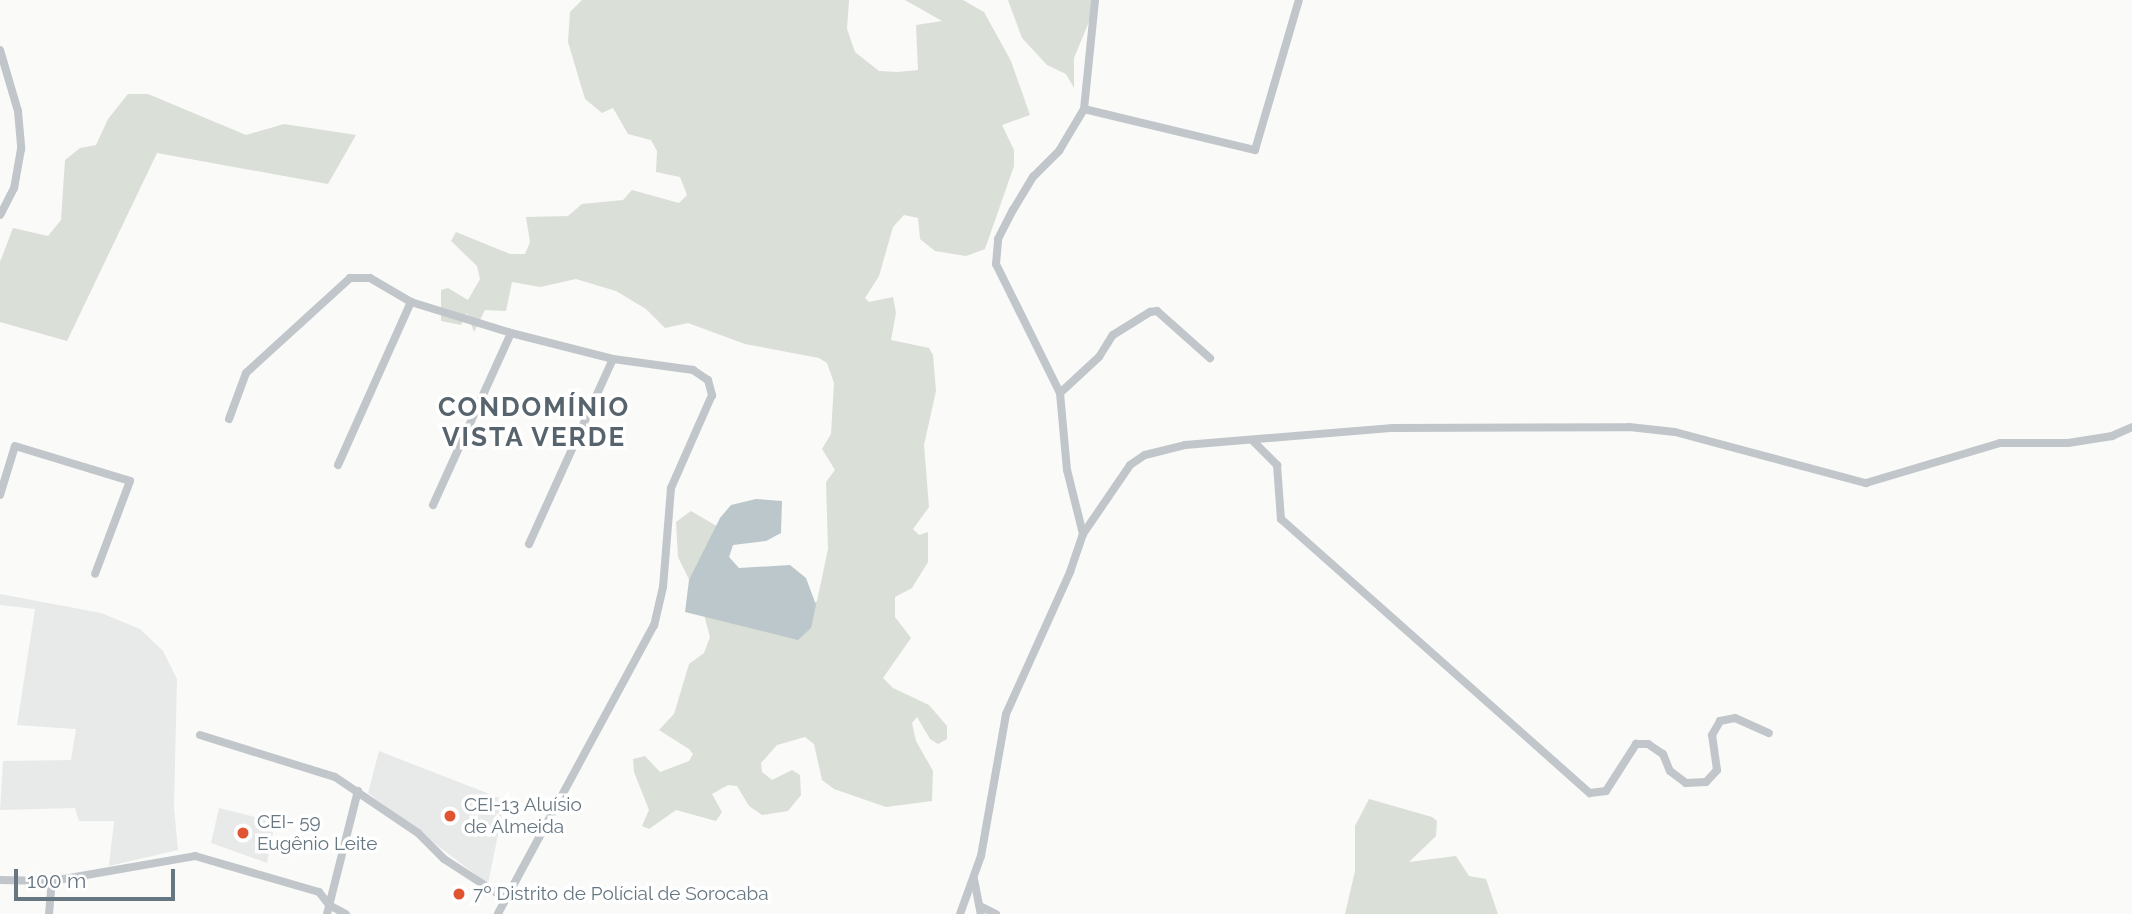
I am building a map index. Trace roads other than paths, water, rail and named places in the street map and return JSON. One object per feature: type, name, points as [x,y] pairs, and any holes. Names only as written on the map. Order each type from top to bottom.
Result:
[{"type":"street","points":[[1083,534],[1068,470],[1060,393],[1005,288],[996,264],[998,239],[1033,177],[1059,151],[1084,109],[1095,0]]},
{"type":"street","points":[[1084,109],[1255,150],[1299,0]]},
{"type":"street","points":[[0,50],[18,111],[21,149],[14,188],[0,215]]},
{"type":"street","points":[[229,419],[246,373],[350,278],[370,278],[411,302],[511,333],[613,359],[693,370],[710,386],[712,395],[671,488],[663,587],[653,625],[498,914]]},
{"type":"street","points":[[338,466],[411,302]]},
{"type":"street","points":[[1060,393],[1100,357],[1113,335],[1157,310],[1210,358]]},
{"type":"street","points":[[433,505],[511,333]]},
{"type":"street","points":[[529,544],[613,359]]},
{"type":"street","points":[[960,914],[974,879],[1006,714],[1083,534],[1130,465],[1144,455],[1185,445],[1254,442],[1393,428],[1629,427],[1675,432],[1866,483],[2000,443],[2068,443],[2112,436],[2132,427]]},
{"type":"street","points":[[1254,442],[1277,465],[1281,519],[1590,793],[1606,790],[1636,744],[1656,749],[1670,771],[1686,783],[1706,782],[1717,770],[1712,735],[1720,721],[1735,718],[1769,733]]},
{"type":"street","points":[[0,495],[15,446],[130,481],[94,574]]},
{"type":"street","points":[[200,735],[335,778],[418,834],[444,859],[506,899]]},
{"type":"street","points":[[328,909],[358,791]]},
{"type":"street","points":[[0,880],[52,881],[195,856],[319,892],[328,909],[346,914]]},
{"type":"street","points":[[974,879],[980,910],[996,914]]},
{"type":"street","points":[[49,914],[52,881]]},
{"type":"place","name":"CEI-13 Aluísio de Almeida","points":[[450,816]]},
{"type":"place","name":"CEI- 59 Eugênio Leite","points":[[243,833]]},
{"type":"place","name":"7º Distrito de Polícial de Sorocaba","points":[[459,894]]},
{"type":"district","name":"CONDOMÍNIO VISTA VERDE","points":[[534,422]]}]
